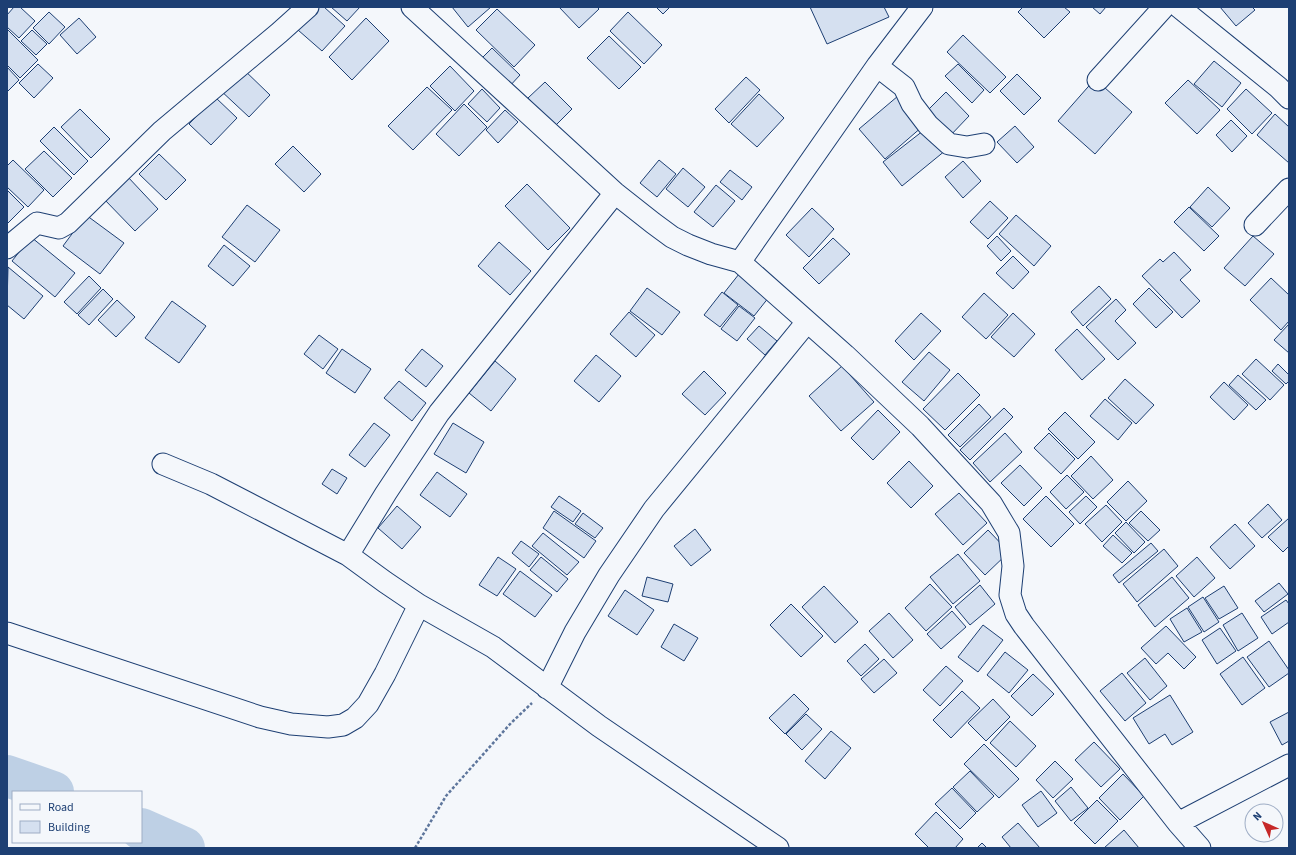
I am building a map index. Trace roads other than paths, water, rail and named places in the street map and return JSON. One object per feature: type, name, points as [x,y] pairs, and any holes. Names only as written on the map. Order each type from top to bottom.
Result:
[{"type":"street","points":[[7,248],[38,223],[59,228],[68,223],[162,131],[308,7]]},
{"type":"street","points":[[412,7],[615,193],[672,237],[711,254],[740,262],[845,355],[920,426],[991,502],[1008,533],[1013,566],[1010,595],[1016,614],[1178,823],[1200,848]]},
{"type":"street","points":[[740,262],[877,66],[922,7]]},
{"type":"street","points":[[1098,80],[1164,7]]},
{"type":"street","points":[[1179,7],[1278,87],[1289,98]]},
{"type":"street","points":[[877,66],[904,87],[912,104],[928,125],[949,144],[967,147],[984,144]]},
{"type":"street","points":[[1255,225],[1289,189]]},
{"type":"street","points":[[348,555],[386,493],[439,413],[615,193]]},
{"type":"street","points":[[547,688],[575,632],[609,575],[654,509],[807,322]]},
{"type":"street","points":[[163,464],[211,484],[348,555],[420,605],[493,646],[599,726],[778,848]]},
{"type":"street","points":[[7,633],[260,717],[291,724],[328,727],[343,725],[355,718],[368,704],[386,674],[420,605]]},
{"type":"street","points":[[1178,823],[1289,765]]},
{"type":"waterway","points":[[7,776],[50,791]]},
{"type":"waterway","points":[[142,829],[184,848]]}]
